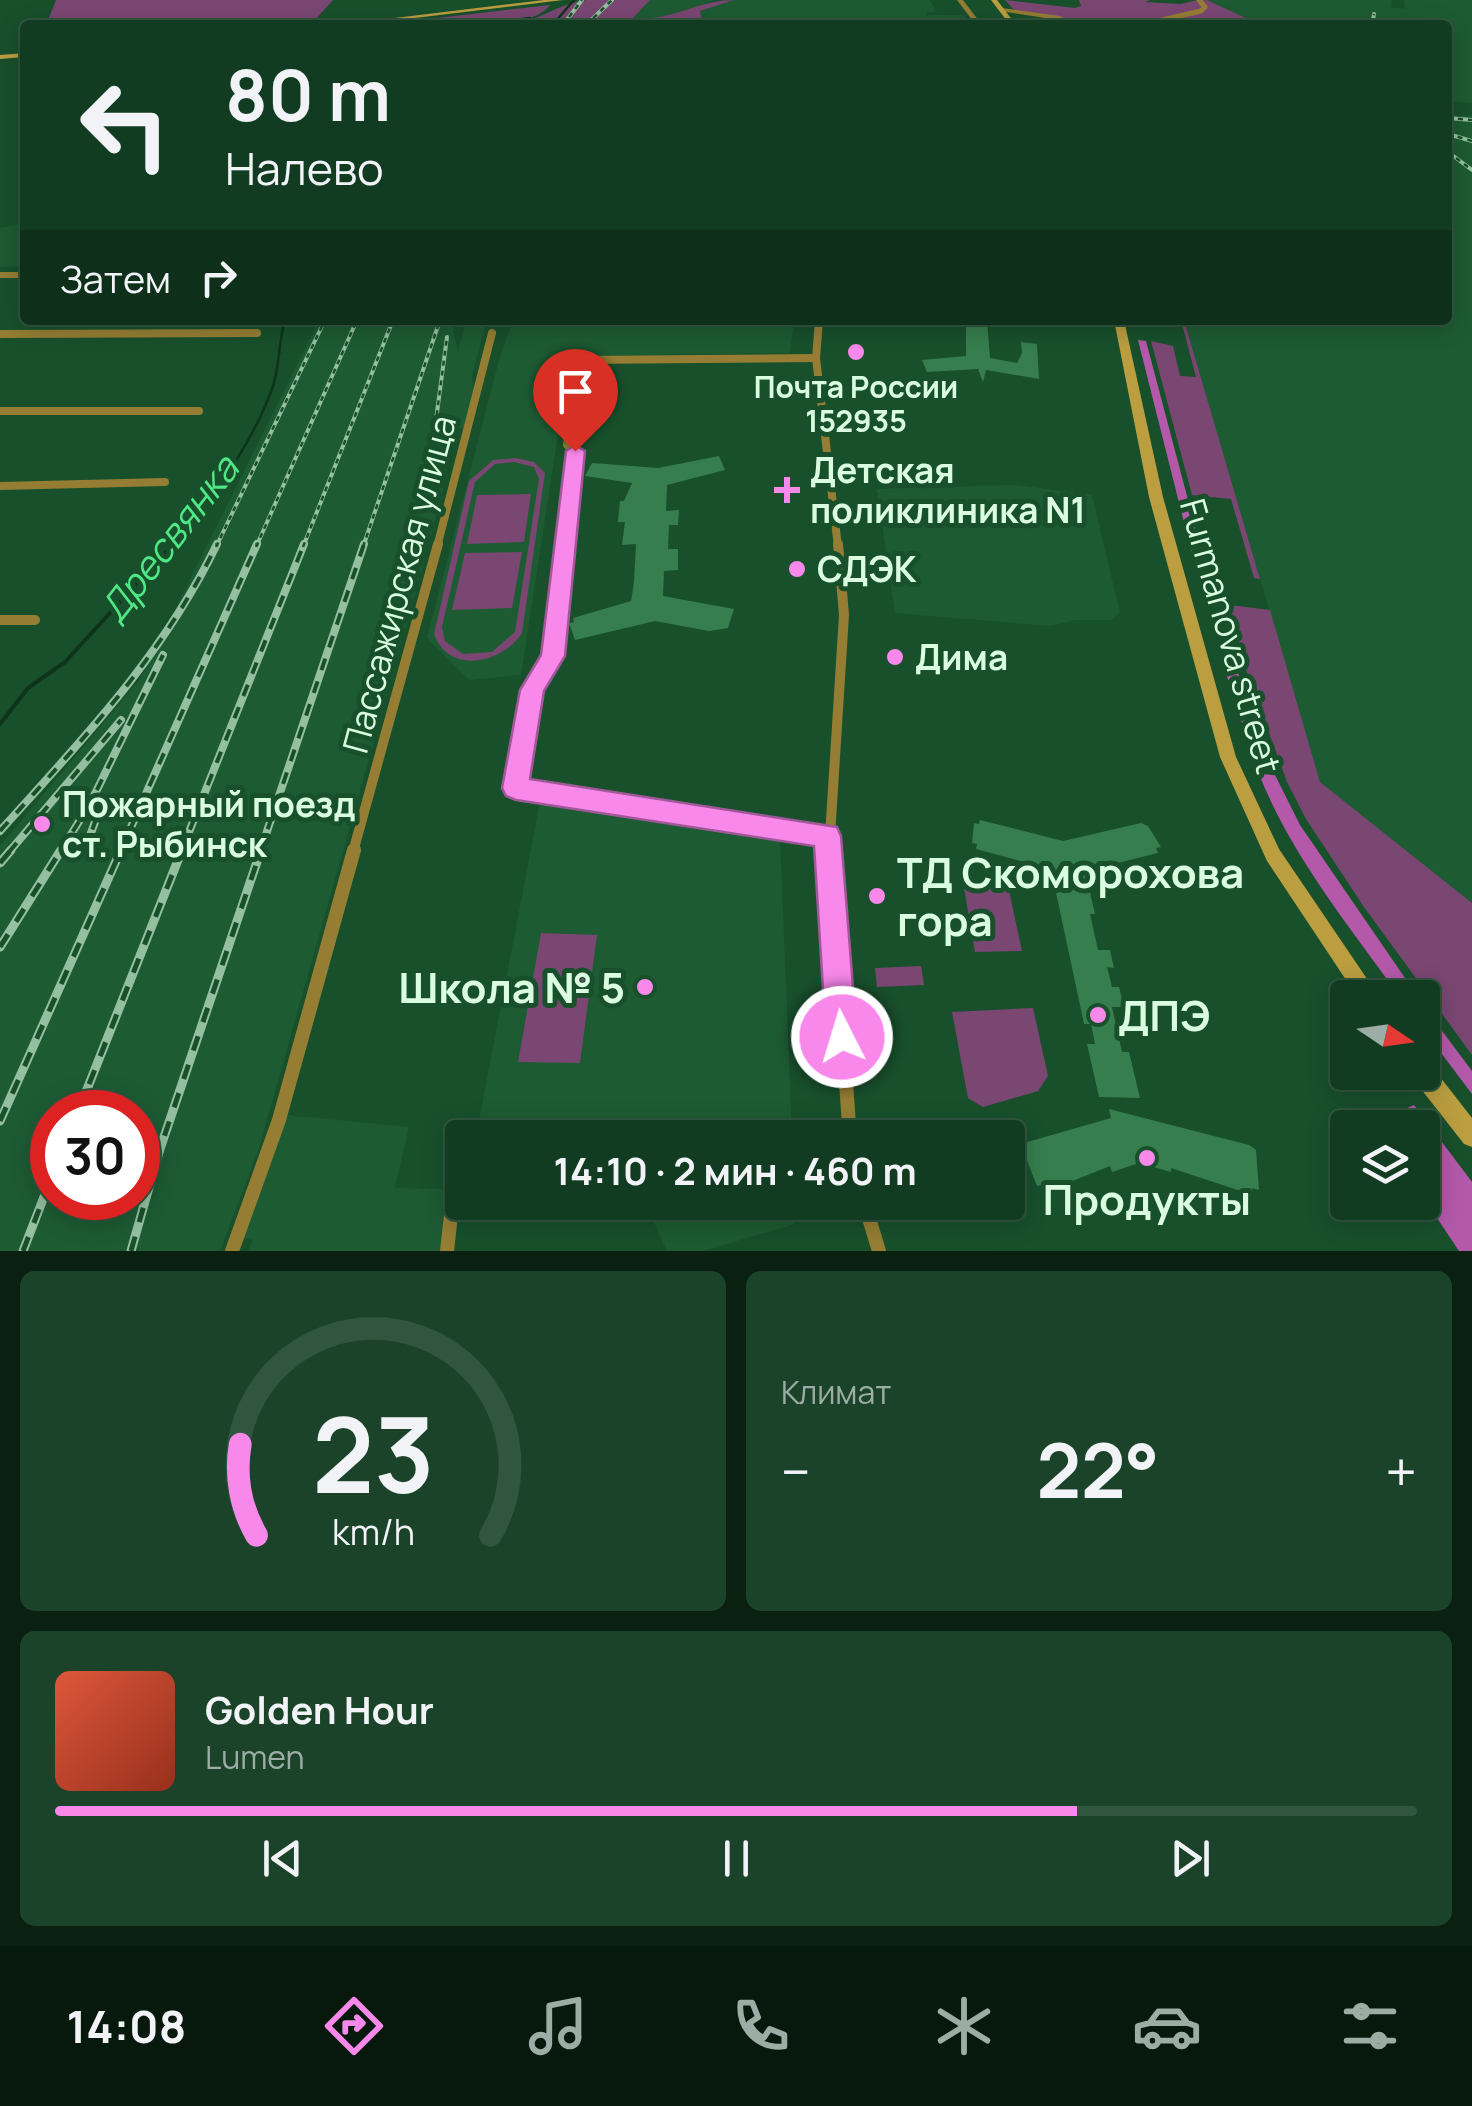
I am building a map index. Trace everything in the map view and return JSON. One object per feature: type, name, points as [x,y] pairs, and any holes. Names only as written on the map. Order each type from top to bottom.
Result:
[{"type":"main road","points":[[385,20],[560,0]]},
{"type":"main road","points":[[994,0],[1009,20]]},
{"type":"main road","name":"Furmanova street","points":[[1121,325],[1156,497],[1228,757],[1273,855],[1358,980]]},
{"type":"main road","points":[[1436,1090],[1472,1136]]},
{"type":"street","points":[[960,0],[975,20]]},
{"type":"street","points":[[1162,20],[1201,11],[1205,7],[1199,0]]},
{"type":"street","points":[[1002,10],[1064,20]]},
{"type":"street","points":[[1017,20],[1033,16]]},
{"type":"street","points":[[819,325],[816,358],[834,483],[844,614],[828,836],[849,1120]]},
{"type":"street","points":[[0,334],[257,333]]},
{"type":"street","name":"Пассажирская улица","points":[[232,1251],[279,1120],[470,428],[492,333]]},
{"type":"street","points":[[816,358],[578,360],[566,445],[575,451],[553,656],[532,690],[516,788],[828,836]]},
{"type":"street","points":[[0,411],[200,411]]},
{"type":"street","points":[[0,486],[166,482]]},
{"type":"street","points":[[0,620],[35,620]]},
{"type":"street","points":[[446,1251],[450,1220]]},
{"type":"street","points":[[870,1220],[879,1251]]},
{"type":"shaded area","points":[[56,0],[333,0],[311,20],[48,20]]},
{"type":"shaded area","points":[[587,0],[650,0],[633,18],[647,18],[734,0],[700,11],[706,20],[530,20]]},
{"type":"shaded area","points":[[650,0],[716,0],[660,20],[633,18]]},
{"type":"shaded area","points":[[734,0],[930,0],[937,12],[927,15],[964,15],[968,20],[706,20],[700,11]]},
{"type":"shaded area","points":[[1005,0],[1075,8],[1081,6],[1079,0],[1181,4],[1197,0],[1203,8],[1177,19],[1205,10],[1201,0],[1207,0],[1250,20],[1068,20],[1015,11]]},
{"type":"shaded area","points":[[1207,0],[1392,0],[1391,7],[1405,9],[1404,0],[1472,0],[1472,103],[1452,101],[1452,20],[1250,20]]},
{"type":"shaded area","points":[[550,5],[523,20],[420,20]]},
{"type":"shaded area","points":[[1452,114],[1472,116],[1472,903],[1320,782],[1185,325],[1452,325]]},
{"type":"shaded area","points":[[20,224],[20,266],[0,267],[0,228]]},
{"type":"shaded area","points":[[317,325],[455,325],[458,351],[466,325],[486,325],[472,376],[474,394],[467,428],[454,429],[442,494],[401,646],[259,1148],[220,1251],[0,1251],[0,846],[141,678]]},
{"type":"shaded area","points":[[511,325],[793,325],[790,353],[570,356],[521,675],[469,680],[427,638]]},
{"type":"shaded area","points":[[1182,325],[1185,325],[1260,579],[1254,578],[1231,499],[1192,495],[1151,341],[1173,346],[1180,376],[1196,377]]},
{"type":"shaded area","points":[[1138,340],[1146,341],[1210,583],[1198,578]]},
{"type":"shaded area","points":[[516,458],[534,462],[545,473],[522,633],[513,644],[489,658],[463,660],[451,656],[434,634],[469,481],[493,460]],"holes":[[[514,462],[534,467],[539,479],[515,632],[492,652],[463,654],[445,641],[442,627],[475,482],[495,464]]]},
{"type":"shaded area","points":[[1016,485],[1092,495],[1120,613],[1112,620],[1076,620],[1050,626],[895,613],[877,489]]},
{"type":"shaded area","points":[[531,494],[524,542],[467,544],[477,495]]},
{"type":"shaded area","points":[[522,552],[512,608],[452,610],[465,553]]},
{"type":"shaded area","points":[[1222,604],[1270,610],[1320,782],[1472,903],[1472,1055],[1440,1011],[1440,980],[1417,980],[1306,819],[1287,782]]},
{"type":"shaded area","points":[[1222,661],[1234,662],[1265,746],[1249,745]]},
{"type":"shaded area","points":[[1259,774],[1275,775],[1300,825],[1406,980],[1387,980],[1304,861]]},
{"type":"shaded area","name":"Школа № 5","points":[[540,802],[780,837],[791,1120],[479,1120]]},
{"type":"shaded area","points":[[962,876],[1008,886],[1022,951],[975,952]]},
{"type":"shaded area","points":[[541,933],[597,935],[580,1063],[518,1062]]},
{"type":"shaded area","points":[[921,966],[924,985],[877,987],[875,968]]},
{"type":"shaded area","points":[[1033,1008],[1048,1076],[1038,1091],[983,1107],[968,1098],[952,1012]]},
{"type":"shaded area","points":[[1440,1028],[1472,1071],[1472,1094],[1440,1052]]},
{"type":"shaded area","points":[[286,1115],[409,1127],[395,1188],[445,1189],[445,1220],[455,1220],[451,1251],[248,1251],[253,1240],[243,1238]]},
{"type":"shaded area","points":[[1440,1140],[1472,1182],[1472,1251],[1459,1251],[1438,1220]]},
{"type":"shaded area","points":[[653,1220],[795,1220],[795,1224],[703,1251],[667,1251]]},
{"type":"building","points":[[966,325],[987,325],[990,358],[1017,363],[1022,353],[1021,342],[1037,344],[1039,379],[986,370],[983,382],[978,369],[927,372],[922,360],[966,356]]},
{"type":"building","points":[[719,456],[725,470],[667,485],[666,511],[679,510],[678,525],[669,525],[668,549],[678,549],[678,570],[664,571],[663,596],[734,609],[728,628],[709,631],[655,621],[575,640],[569,623],[574,622],[573,618],[631,601],[634,582],[636,544],[622,545],[625,522],[618,522],[620,501],[624,501],[632,483],[585,476],[592,463],[658,468]]},
{"type":"building","points":[[980,820],[1063,841],[1141,823],[1148,826],[1161,847],[1156,848],[1158,853],[1085,871],[1098,950],[1110,950],[1114,968],[1107,967],[1112,987],[1119,987],[1124,1007],[1112,1007],[1122,1052],[1129,1052],[1140,1098],[1099,1097],[1087,1044],[1095,1044],[1091,1024],[1084,1024],[1051,869],[976,849],[977,844],[972,843],[974,823],[979,824]]},
{"type":"building","points":[[1109,1109],[1249,1145],[1256,1150],[1259,1190],[1252,1188],[1253,1195],[1171,1168],[1171,1172],[1139,1163],[1112,1172],[1110,1166],[1045,1192],[1042,1185],[1037,1186],[1025,1156],[1025,1143],[1111,1118]]},
{"type":"waterway","points":[[557,20],[574,0]]},
{"type":"waterway","name":"Дресвянка","points":[[514,20],[530,18]]},
{"type":"waterway","name":"Дресвянка","points":[[171,547],[215,492],[253,432],[275,381],[284,325]]},
{"type":"waterway","name":"Дресвянка","points":[[0,724],[28,688],[65,662],[173,544]]},
{"type":"railway","points":[[567,20],[582,0]]},
{"type":"railway","points":[[591,20],[612,0]]},
{"type":"railway","points":[[1373,20],[1374,14]]},
{"type":"railway","points":[[1452,118],[1472,120]]},
{"type":"railway","points":[[1452,135],[1472,141]]},
{"type":"railway","points":[[1452,155],[1472,170]]},
{"type":"railway","points":[[216,547],[323,325]]},
{"type":"railway","points":[[256,547],[355,325]]},
{"type":"railway","points":[[303,547],[391,325]]},
{"type":"railway","points":[[363,547],[438,325]]},
{"type":"railway","points":[[434,435],[447,337]]},
{"type":"railway","points":[[0,831],[146,660],[196,585],[217,544]]},
{"type":"railway","points":[[120,852],[257,544]]},
{"type":"railway","points":[[181,852],[304,544]]},
{"type":"railway","points":[[260,852],[364,544]]},
{"type":"railway","points":[[60,852],[90,804],[163,655]]},
{"type":"railway","points":[[9,852],[121,720]]},
{"type":"railway","points":[[84,852],[102,803]]},
{"type":"railway","points":[[0,863],[11,850]]},
{"type":"railway","points":[[0,947],[61,850]]},
{"type":"railway","points":[[0,1121],[121,850]]},
{"type":"railway","points":[[87,1090],[182,850]]},
{"type":"railway","points":[[131,1251],[159,1152],[261,850]]},
{"type":"railway","points":[[23,1251],[35,1220]]},
{"type":"place","name":"Почта России 152935","points":[[856,352]]},
{"type":"place","name":"Детская поликлиника N1","points":[[787,490]]},
{"type":"place","name":"СДЭК","points":[[797,569]]},
{"type":"place","name":"Дима","points":[[895,657]]},
{"type":"place","name":"Пожарный поезд ст. Рыбинск","points":[[42,824]]},
{"type":"place","name":"ТД Скоморохова гора","points":[[877,896]]},
{"type":"place","name":"Школа № 5","points":[[645,987]]},
{"type":"place","name":"ДПЭ","points":[[1098,1015]]},
{"type":"place","name":"Продукты","points":[[1147,1158]]},
{"type":"route","points":[[575,451],[553,656],[532,690],[516,788],[522,792],[585,798],[828,836],[842,1037]]}]
